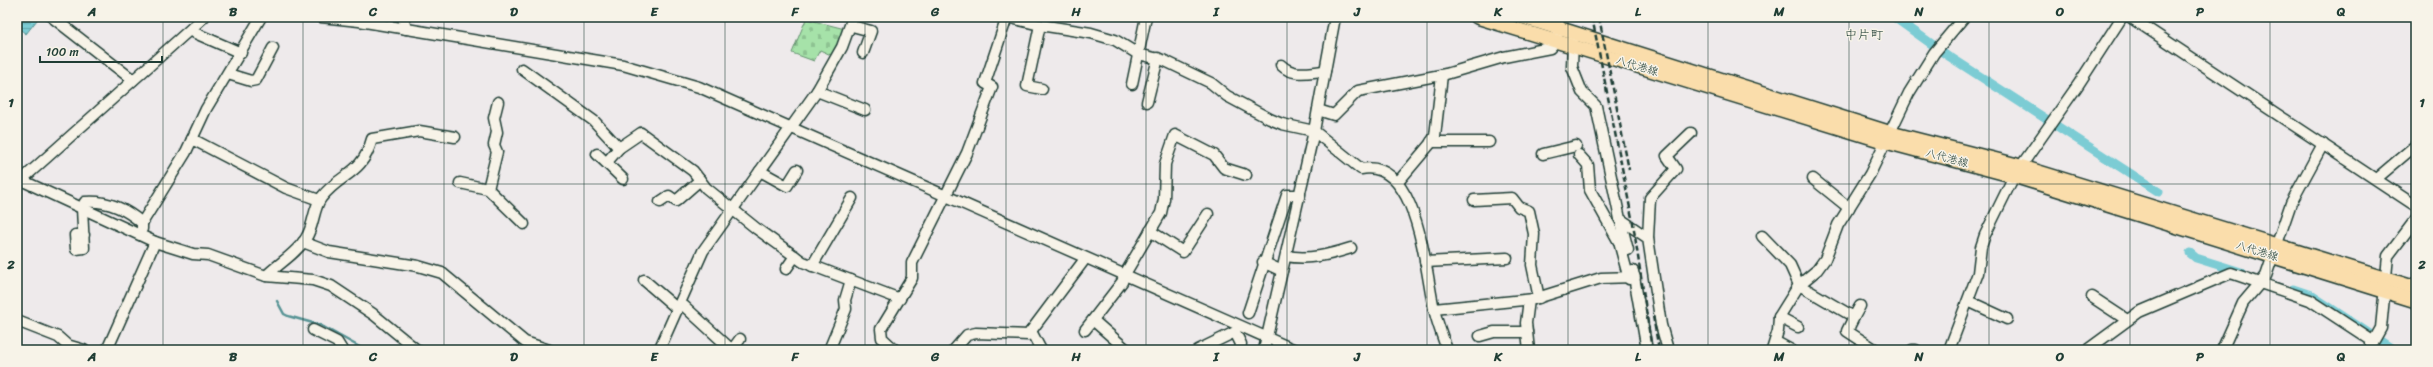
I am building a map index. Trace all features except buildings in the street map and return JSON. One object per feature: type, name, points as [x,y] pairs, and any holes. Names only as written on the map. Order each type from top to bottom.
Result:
[{"type":"main road","name":"八代港線","points":[[1478,17],[1572,32],[1888,137]]},
{"type":"main road","name":"八代港線","points":[[1523,17],[1558,29],[1574,46],[1888,137],[2017,171],[2385,285],[2416,301]]},
{"type":"main road","name":"八代港線","points":[[2385,285],[2416,288]]},
{"type":"street","points":[[52,17],[132,80]]},
{"type":"street","points":[[204,17],[19,182],[82,208],[155,242],[193,254],[208,255],[266,276],[313,280],[331,286],[373,314],[417,350]]},
{"type":"street","points":[[143,236],[142,223],[192,139],[206,109],[261,17]]},
{"type":"street","points":[[321,17],[406,29],[647,70],[699,87],[792,127],[1085,259],[1125,274],[1295,350]]},
{"type":"street","points":[[403,17],[406,29]]},
{"type":"street","points":[[895,350],[882,338],[881,329],[912,278],[912,263],[944,195],[967,153],[992,87],[985,82],[1007,17],[1040,25],[1091,33],[1115,40],[1138,54],[1158,58],[1211,84],[1227,96],[1270,119],[1282,124],[1314,131],[1361,170],[1373,167],[1388,174],[1398,182],[1414,215],[1434,309],[1447,350]]},
{"type":"street","points":[[1132,84],[1146,17]]},
{"type":"street","points":[[1264,350],[1314,131],[1335,17]]},
{"type":"street","points":[[1791,350],[1774,346],[1779,317],[1798,285],[1817,270],[1825,259],[1838,225],[1870,174],[1909,93],[1947,36],[1964,17]]},
{"type":"street","points":[[1949,350],[1978,273],[1981,247],[1985,235],[2017,171],[2052,122],[2122,17]]},
{"type":"street","points":[[2130,17],[2226,82],[2416,206]]},
{"type":"street","points":[[660,350],[703,251],[817,90],[842,47],[852,21],[871,31],[863,52]]},
{"type":"street","points":[[1040,25],[1027,86],[1042,89]]},
{"type":"street","points":[[192,28],[195,33],[240,53]]},
{"type":"street","points":[[1318,110],[1334,115],[1358,91],[1442,75],[1504,57],[1550,48],[1558,29]]},
{"type":"street","points":[[1572,32],[1574,46],[1572,67],[1582,92],[1596,106],[1647,350]]},
{"type":"street","points":[[228,74],[251,81],[256,80],[273,48]]},
{"type":"street","points":[[1147,102],[1158,58]]},
{"type":"street","points":[[1281,65],[1288,72],[1297,73],[1325,71]]},
{"type":"street","points":[[522,69],[594,121],[619,148]]},
{"type":"street","points":[[1398,182],[1431,142],[1439,114],[1442,75]]},
{"type":"street","points":[[817,90],[865,110]]},
{"type":"street","points":[[488,189],[497,152],[494,145],[497,132],[494,118],[498,102]]},
{"type":"street","points":[[266,276],[303,242],[309,233],[320,200],[326,192],[361,164],[368,153],[372,139],[419,131],[454,137]]},
{"type":"street","points":[[607,162],[619,148],[640,133],[693,171],[706,188],[795,256],[812,266],[900,299]]},
{"type":"street","points":[[1669,349],[1661,325],[1648,238],[1650,198],[1676,170],[1667,156],[1691,133]]},
{"type":"street","points":[[1085,330],[1094,321],[1122,282],[1125,274],[1161,213],[1164,199],[1165,164],[1175,135],[1214,155],[1224,168],[1246,175]]},
{"type":"street","points":[[192,139],[286,188],[320,200]]},
{"type":"street","points":[[1431,142],[1489,142]]},
{"type":"street","points":[[2222,350],[2243,303],[2261,280],[2274,251],[2291,203],[2323,144]]},
{"type":"street","points":[[2376,179],[2416,145]]},
{"type":"street","points":[[1542,154],[1577,151],[1588,165],[1590,190],[1619,242],[1632,278]]},
{"type":"street","points":[[596,154],[607,162],[623,178]]},
{"type":"street","points":[[760,171],[787,186],[797,170]]},
{"type":"street","points":[[660,202],[669,196],[676,201],[700,180]]},
{"type":"street","points":[[1813,180],[1849,208]]},
{"type":"street","points":[[460,183],[488,189],[524,224]]},
{"type":"street","points":[[1248,313],[1263,262],[1287,195],[1300,195]]},
{"type":"street","points":[[812,266],[852,198]]},
{"type":"street","points":[[1474,200],[1512,198],[1519,207],[1529,211],[1534,234],[1532,265],[1534,299],[1526,323],[1529,350]]},
{"type":"street","points":[[84,235],[82,208],[85,202],[106,203],[130,213],[142,223]]},
{"type":"street","points":[[1150,231],[1183,252],[1208,214]]},
{"type":"street","points":[[1620,219],[1648,238]]},
{"type":"street","points":[[2372,346],[2381,328],[2388,256],[2416,219]]},
{"type":"street","points":[[1762,236],[1790,265],[1798,285],[1854,318]]},
{"type":"street","points":[[107,350],[155,242]]},
{"type":"street","points":[[303,242],[329,252],[418,266],[442,273],[525,342],[549,350]]},
{"type":"street","points":[[1286,256],[1302,259],[1323,256],[1351,248]]},
{"type":"street","points":[[786,269],[795,256]]},
{"type":"street","points":[[1425,262],[1508,258]]},
{"type":"street","points":[[954,350],[967,336],[976,333],[1028,335],[1085,259]]},
{"type":"street","points":[[1263,262],[1282,271]]},
{"type":"street","points":[[2087,350],[2139,312],[2231,273],[2261,280],[2310,300],[2371,340],[2372,346]]},
{"type":"street","points":[[1434,309],[1534,299],[1601,278],[1632,278]]},
{"type":"street","points":[[644,280],[674,306],[684,306],[732,350],[740,339]]},
{"type":"street","points":[[829,350],[846,309],[845,300],[851,280]]},
{"type":"street","points":[[2092,296],[2127,320]]},
{"type":"street","points":[[1968,301],[2007,319]]},
{"type":"street","points":[[1860,306],[1847,331],[1876,350]]},
{"type":"street","points":[[1779,317],[1798,327]]},
{"type":"street","points":[[17,321],[58,338],[67,345],[84,350]]},
{"type":"street","points":[[1094,321],[1127,350]]},
{"type":"street","points":[[313,330],[337,342],[342,350]]},
{"type":"street","points":[[1031,331],[1041,350]]},
{"type":"street","points":[[1198,350],[1235,332],[1241,344],[1240,350]]},
{"type":"street","points":[[1480,336],[1494,332],[1527,332]]},
{"type":"green space","points":[[806,19],[845,29],[833,56],[820,50],[814,61],[792,53]]},
{"type":"water","points":[[17,17],[34,17],[37,20],[26,34],[17,27]]},
{"type":"waterway","points":[[1894,17],[1947,55],[2159,192]]},
{"type":"waterway","points":[[2190,253],[2196,258],[2241,272]]},
{"type":"waterway","points":[[2293,289],[2311,295],[2394,350]]},
{"type":"waterway","points":[[277,301],[284,314],[320,325],[365,350]]},
{"type":"railway","points":[[1592,17],[1633,223],[1652,350]]},
{"type":"railway","points":[[1599,17],[1629,170]]},
{"type":"railway","points":[[1653,316],[1659,350]]},
{"type":"district","name":"中片町","points":[[1864,34]]}]
